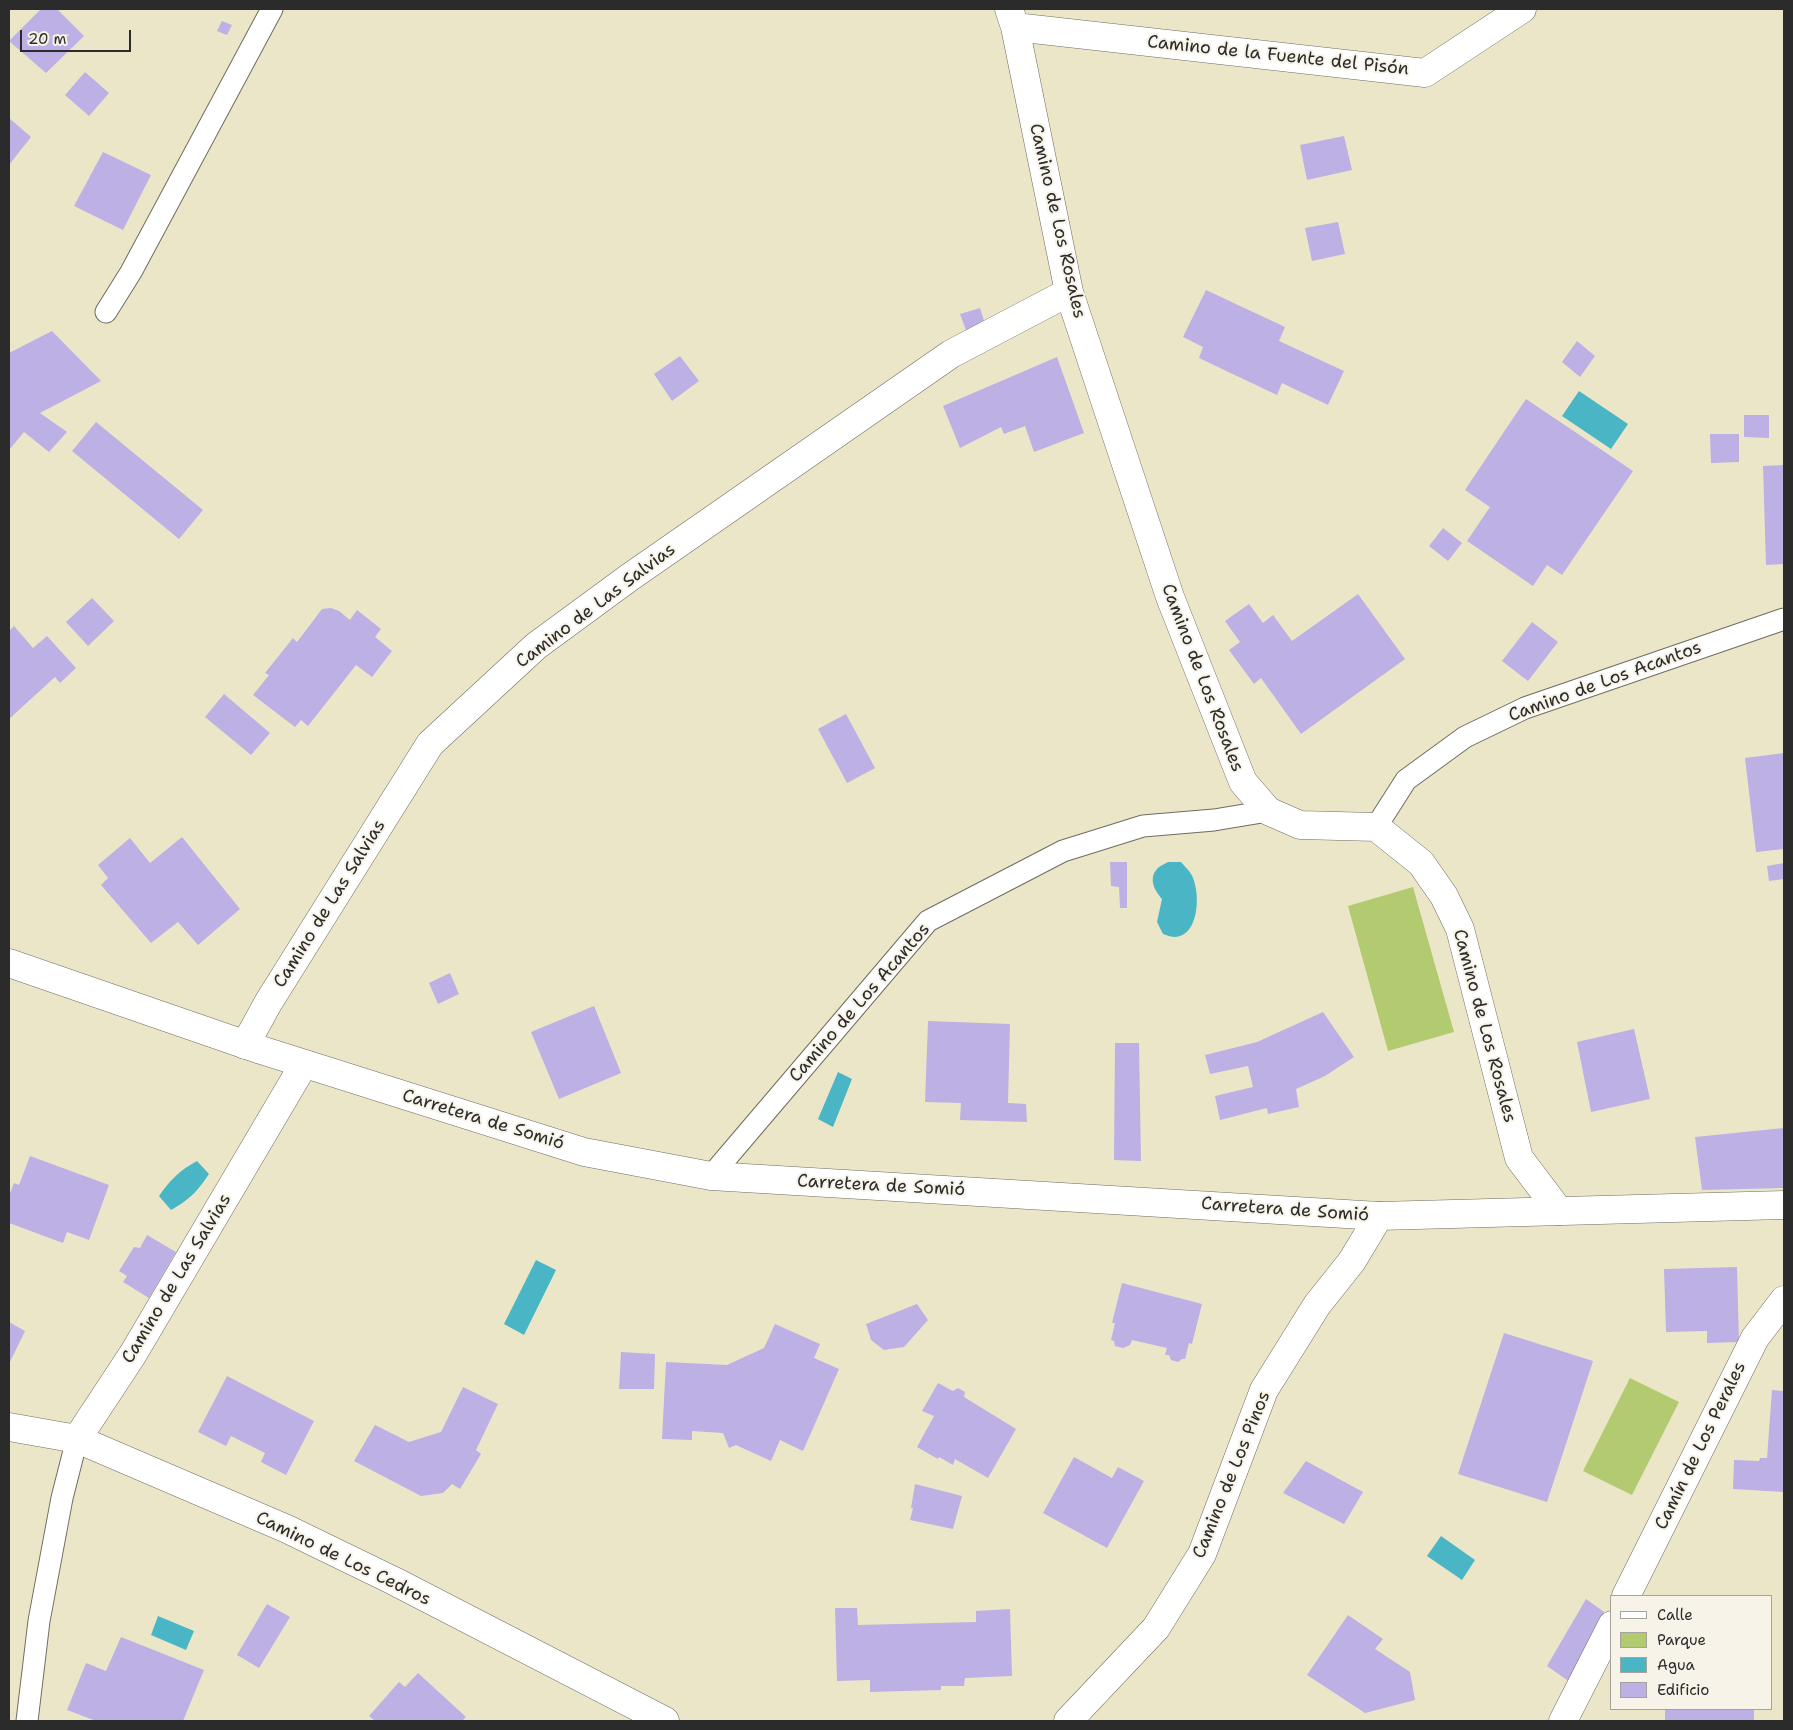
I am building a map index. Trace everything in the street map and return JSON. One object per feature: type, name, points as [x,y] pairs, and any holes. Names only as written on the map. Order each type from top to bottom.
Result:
[{"type":"street","name":"Camino de la Fuente del Pisón","points":[[1012,18],[1426,73],[1522,9]]},
{"type":"street","name":"Camino de Los Rosales","points":[[1012,18],[1069,292],[1170,597],[1243,782],[1268,812],[1300,825],[1376,827],[1421,863],[1444,896],[1460,929],[1519,1158],[1559,1211]]},
{"type":"street","name":"Camino de Las Salvias","points":[[245,1045],[268,1003],[430,744],[536,646],[630,577],[951,354],[1069,292]]},
{"type":"street","name":"Carretera de Somió","points":[[9,963],[245,1045],[584,1152],[711,1176],[1379,1216],[1784,1205]]},
{"type":"street","name":"Camino de Las Salvias","points":[[77,1439],[133,1354],[304,1064]]},
{"type":"street","name":"Camino de Los Pinos","points":[[1068,1721],[1156,1628],[1202,1554],[1264,1390],[1317,1306],[1352,1261],[1379,1216]]},
{"type":"street","name":"Camín de Los Perales","points":[[1626,1595],[1755,1338],[1784,1300]]},
{"type":"street","name":"Camino de Los Cedros","points":[[9,1427],[77,1439],[287,1529],[394,1581],[664,1721]]},
{"type":"street","points":[[1563,1721],[1610,1629]]},
{"type":"lane","points":[[106,312],[131,272],[272,9]]},
{"type":"lane","name":"Camino de Los Acantos","points":[[1376,827],[1406,780],[1466,737],[1525,708],[1784,619]]},
{"type":"lane","name":"Camino de Los Acantos","points":[[711,1176],[928,921],[1063,852],[1143,826],[1214,820],[1268,812]]},
{"type":"lane","points":[[28,1721],[39,1621],[62,1498],[77,1439]]},
{"type":"green space","points":[[1413,887],[1454,1032],[1388,1051],[1348,906]]},
{"type":"green space","points":[[1630,1378],[1679,1402],[1632,1495],[1583,1471]]},
{"type":"water","points":[[1579,391],[1628,424],[1611,449],[1562,416]]},
{"type":"water","points":[[1168,862],[1181,862],[1191,874],[1196,890],[1197,901],[1194,921],[1183,935],[1175,937],[1163,934],[1157,922],[1162,899],[1155,889],[1153,881],[1154,873],[1157,869]]},
{"type":"water","points":[[838,1072],[852,1079],[833,1127],[818,1119]]},
{"type":"water","points":[[197,1161],[209,1174],[192,1195],[171,1210],[159,1196],[176,1176]]},
{"type":"water","points":[[536,1260],[556,1270],[524,1335],[504,1324]]},
{"type":"water","points":[[1441,1536],[1475,1560],[1462,1580],[1427,1556]]},
{"type":"water","points":[[158,1616],[194,1631],[186,1650],[151,1635]]},
{"type":"building","points":[[41,9],[57,9],[84,36],[46,73],[9,41]]},
{"type":"building","points":[[222,21],[232,25],[227,35],[217,31]]},
{"type":"building","points":[[85,72],[109,93],[89,116],[65,95]]},
{"type":"building","points":[[9,118],[31,137],[9,165]]},
{"type":"building","points":[[1344,136],[1352,170],[1307,180],[1300,145]]},
{"type":"building","points":[[103,152],[151,175],[123,230],[74,206]]},
{"type":"building","points":[[1338,222],[1345,254],[1312,261],[1305,228]]},
{"type":"building","points":[[1206,290],[1285,327],[1279,341],[1344,371],[1328,405],[1282,383],[1277,395],[1199,358],[1203,347],[1183,337]]},
{"type":"building","points":[[980,308],[986,327],[967,333],[960,314]]},
{"type":"building","points":[[52,331],[101,381],[40,413],[67,432],[49,452],[24,432],[9,450],[9,353]]},
{"type":"building","points":[[1577,341],[1595,356],[1580,377],[1562,362]]},
{"type":"building","points":[[680,356],[699,381],[672,401],[654,374]]},
{"type":"building","points":[[1057,357],[1084,433],[1034,452],[1025,426],[1004,434],[1001,427],[960,448],[943,406]]},
{"type":"building","points":[[1526,399],[1633,471],[1562,575],[1547,565],[1533,586],[1467,541],[1490,507],[1465,490]]},
{"type":"building","points":[[1744,415],[1769,415],[1769,438],[1744,437]]},
{"type":"building","points":[[96,422],[203,510],[179,539],[72,451]]},
{"type":"building","points":[[1710,434],[1739,434],[1739,462],[1711,463]]},
{"type":"building","points":[[1784,465],[1784,564],[1766,565],[1763,466]]},
{"type":"building","points":[[1443,528],[1462,543],[1448,561],[1429,546]]},
{"type":"building","points":[[1358,594],[1405,659],[1301,734],[1261,678],[1254,684],[1229,650],[1240,642],[1225,621],[1249,604],[1263,623],[1273,615],[1292,641]]},
{"type":"building","points":[[92,598],[114,621],[88,646],[66,622]]},
{"type":"building","points":[[331,608],[339,611],[350,620],[357,610],[381,629],[375,637],[392,651],[372,677],[356,665],[308,726],[301,720],[295,727],[253,695],[269,675],[265,673],[293,638],[297,642],[322,609]]},
{"type":"building","points":[[1532,622],[1558,642],[1528,681],[1502,661]]},
{"type":"building","points":[[14,626],[33,648],[47,636],[76,668],[60,683],[55,677],[9,719],[9,631]]},
{"type":"building","points":[[224,694],[270,733],[251,755],[205,717]]},
{"type":"building","points":[[846,714],[875,768],[847,783],[818,729]]},
{"type":"building","points":[[1784,753],[1784,849],[1756,852],[1745,758]]},
{"type":"building","points":[[182,837],[240,909],[198,945],[178,922],[151,943],[101,885],[108,878],[98,865],[130,838],[150,863]]},
{"type":"building","points":[[1110,862],[1127,862],[1127,908],[1120,908],[1119,887],[1111,886]]},
{"type":"building","points":[[1784,863],[1784,879],[1769,881],[1767,866]]},
{"type":"building","points":[[450,973],[459,994],[438,1004],[429,983]]},
{"type":"building","points":[[594,1006],[621,1073],[559,1099],[531,1032]]},
{"type":"building","points":[[1323,1012],[1354,1057],[1325,1076],[1296,1089],[1299,1107],[1268,1114],[1267,1108],[1220,1120],[1215,1096],[1253,1087],[1248,1066],[1210,1074],[1205,1055],[1257,1042]]},
{"type":"building","points":[[928,1021],[1010,1024],[1008,1103],[1026,1104],[1027,1122],[960,1120],[961,1103],[925,1102]]},
{"type":"building","points":[[1634,1029],[1650,1099],[1591,1112],[1577,1042]]},
{"type":"building","points":[[1115,1043],[1139,1043],[1141,1161],[1114,1160]]},
{"type":"building","points":[[1784,1128],[1784,1188],[1702,1190],[1695,1137]]},
{"type":"building","points":[[30,1156],[109,1185],[89,1240],[67,1232],[63,1243],[9,1223],[9,1196],[14,1183],[19,1185]]},
{"type":"building","points":[[147,1235],[176,1252],[149,1298],[123,1282],[127,1276],[119,1271],[134,1247],[140,1248]]},
{"type":"building","points":[[1737,1267],[1739,1342],[1707,1343],[1707,1331],[1666,1332],[1664,1269]]},
{"type":"building","points":[[1122,1283],[1202,1304],[1192,1344],[1189,1343],[1185,1359],[1178,1362],[1171,1360],[1169,1355],[1165,1355],[1167,1348],[1132,1340],[1130,1345],[1123,1348],[1115,1346],[1114,1341],[1111,1340],[1115,1323],[1112,1323]]},
{"type":"building","points":[[917,1304],[928,1320],[904,1347],[884,1350],[871,1340],[866,1324]]},
{"type":"building","points":[[9,1322],[25,1331],[9,1364]]},
{"type":"building","points":[[775,1324],[820,1344],[814,1358],[839,1369],[803,1451],[780,1440],[771,1461],[736,1445],[729,1448],[723,1433],[692,1431],[692,1440],[662,1439],[666,1362],[727,1365],[764,1348]]},
{"type":"building","points":[[1504,1333],[1593,1361],[1547,1502],[1458,1474]]},
{"type":"building","points":[[621,1352],[655,1354],[654,1389],[619,1389]]},
{"type":"building","points":[[227,1376],[314,1421],[286,1475],[261,1462],[265,1453],[231,1436],[226,1446],[198,1432]]},
{"type":"building","points":[[938,1383],[953,1391],[958,1388],[965,1392],[964,1397],[1016,1429],[988,1478],[955,1459],[953,1465],[917,1447],[934,1416],[922,1411]]},
{"type":"building","points":[[463,1387],[498,1404],[476,1450],[481,1454],[460,1489],[452,1484],[443,1493],[421,1496],[354,1461],[375,1425],[409,1442],[441,1432]]},
{"type":"building","points":[[1772,1390],[1784,1391],[1784,1492],[1733,1489],[1734,1460],[1759,1461],[1760,1458],[1767,1458]]},
{"type":"building","points":[[1074,1457],[1112,1478],[1118,1467],[1144,1481],[1107,1548],[1043,1513]]},
{"type":"building","points":[[1306,1461],[1363,1492],[1344,1524],[1283,1493]]},
{"type":"building","points":[[915,1484],[962,1496],[953,1529],[910,1520]]},
{"type":"building","points":[[1586,1599],[1604,1612],[1570,1682],[1547,1666]]},
{"type":"building","points":[[267,1604],[290,1617],[259,1668],[237,1655]]},
{"type":"building","points":[[835,1608],[857,1608],[858,1625],[976,1622],[976,1611],[1010,1609],[1012,1676],[965,1678],[964,1686],[941,1686],[941,1690],[870,1692],[870,1680],[837,1681]]},
{"type":"building","points":[[1348,1615],[1383,1639],[1375,1649],[1410,1672],[1415,1700],[1365,1713],[1307,1675]]},
{"type":"building","points":[[121,1637],[204,1670],[183,1721],[96,1721],[67,1710],[86,1663],[106,1671]]},
{"type":"building","points":[[418,1673],[466,1717],[462,1721],[375,1721],[369,1716],[399,1682],[405,1687]]},
{"type":"building","points":[[1665,1710],[1754,1710],[1754,1721],[1665,1721]]}]
